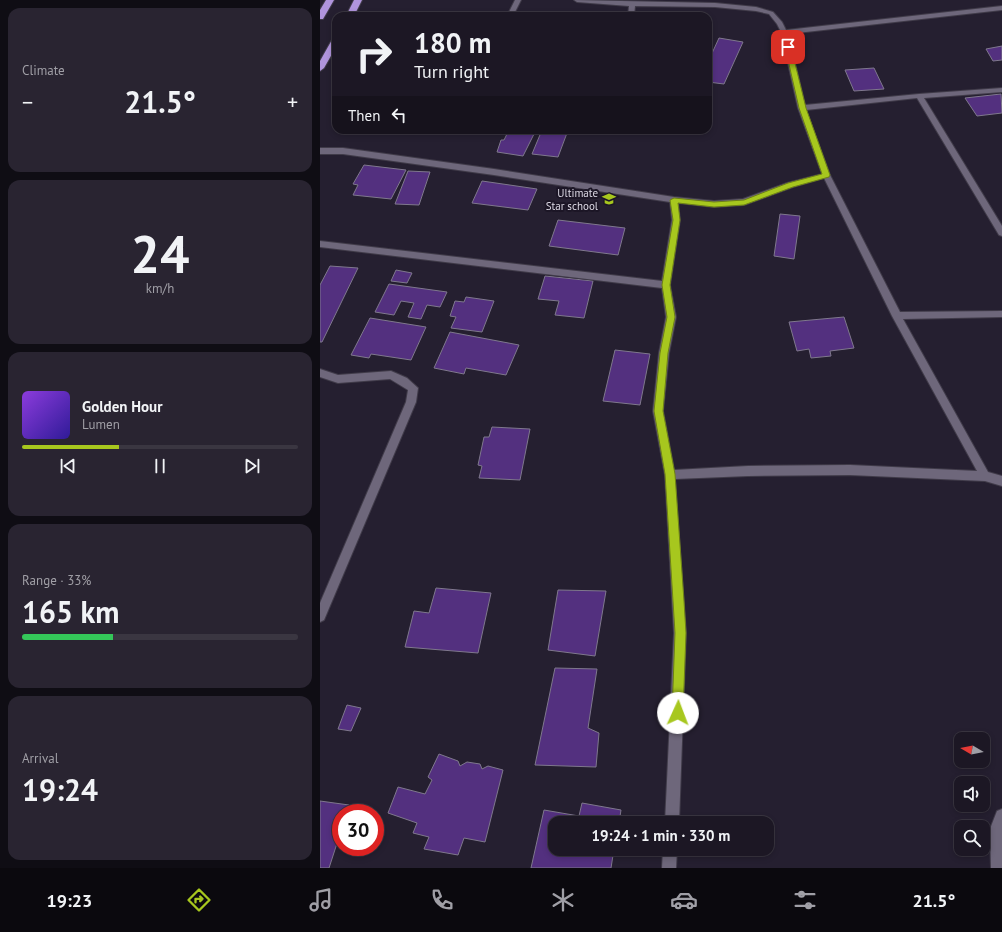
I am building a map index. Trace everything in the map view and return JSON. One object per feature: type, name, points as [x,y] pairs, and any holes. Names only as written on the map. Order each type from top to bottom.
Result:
[{"type":"highway","points":[[320,17],[330,0]]},
{"type":"highway","points":[[352,12],[358,0]]},
{"type":"highway","points":[[320,68],[332,47]]},
{"type":"street","points":[[512,12],[518,0]]},
{"type":"street","points":[[577,0],[632,4],[716,5],[756,9],[771,13],[780,23],[784,32],[802,108],[826,175],[897,316],[986,476]]},
{"type":"street","points":[[631,12],[632,4]]},
{"type":"street","points":[[784,32],[1002,8]]},
{"type":"street","points":[[802,108],[920,96],[1002,90]]},
{"type":"street","points":[[920,96],[1002,233]]},
{"type":"street","points":[[320,151],[343,151],[494,172],[674,200],[714,204],[744,202],[790,185],[826,175]]},
{"type":"street","points":[[672,816],[680,633],[670,474],[658,411],[664,353],[671,317],[666,285],[676,220],[674,200]]},
{"type":"street","points":[[320,244],[666,285]]},
{"type":"street","points":[[897,316],[1002,314]]},
{"type":"street","points":[[320,372],[338,379],[391,375],[404,381],[413,388],[411,402],[320,616]]},
{"type":"street","points":[[670,474],[748,471],[850,470],[986,476],[1002,481]]},
{"type":"street","points":[[998,868],[997,830],[1002,816]]},
{"type":"street","points":[[669,868],[670,856]]},
{"type":"building","points":[[719,38],[743,42],[724,84],[712,82],[712,53]]},
{"type":"building","points":[[1002,46],[1002,60],[993,61],[986,49]]},
{"type":"building","points":[[874,68],[884,89],[854,91],[845,70]]},
{"type":"building","points":[[1001,94],[1002,113],[977,116],[965,98]]},
{"type":"building","points":[[507,134],[534,134],[523,156],[497,152],[501,140],[504,140]]},
{"type":"building","points":[[540,134],[567,134],[558,157],[532,154]]},
{"type":"building","points":[[364,165],[406,170],[391,199],[353,195],[358,185],[353,184]]},
{"type":"building","points":[[408,171],[430,172],[419,205],[395,204]]},
{"type":"building","points":[[482,181],[537,189],[528,210],[472,203]]},
{"type":"building","points":[[780,214],[800,216],[794,259],[774,256]]},
{"type":"building","points":[[558,220],[625,228],[618,255],[549,246]]},
{"type":"building","points":[[330,266],[358,268],[322,342],[320,342],[320,285]]},
{"type":"building","points":[[396,270],[412,273],[407,283],[391,281]]},
{"type":"building","points":[[545,276],[593,281],[584,318],[555,315],[559,301],[538,299]]},
{"type":"building","points":[[389,284],[447,292],[440,307],[427,305],[421,319],[408,317],[414,303],[401,301],[394,315],[375,312]]},
{"type":"building","points":[[466,297],[494,301],[482,332],[451,328],[456,317],[450,316],[455,301],[464,302]]},
{"type":"building","points":[[844,317],[854,348],[830,351],[831,356],[811,358],[809,349],[797,351],[789,322]]},
{"type":"building","points":[[370,318],[426,327],[411,360],[371,354],[369,358],[351,355]]},
{"type":"building","points":[[450,332],[519,345],[506,375],[466,368],[464,374],[434,368]]},
{"type":"building","points":[[615,350],[650,354],[640,405],[603,401]]},
{"type":"building","points":[[492,427],[530,429],[520,480],[479,478],[482,466],[478,465],[484,437],[489,437]]},
{"type":"building","points":[[436,588],[491,593],[478,653],[405,647],[414,611],[429,613]]},
{"type":"building","points":[[558,590],[606,591],[595,656],[548,650]]},
{"type":"building","points":[[555,668],[597,669],[588,728],[599,733],[596,767],[535,765]]},
{"type":"building","points":[[347,705],[361,708],[351,731],[338,729]]},
{"type":"building","points":[[439,754],[458,761],[460,766],[467,762],[480,764],[482,769],[488,766],[503,770],[485,842],[464,838],[458,855],[424,849],[429,837],[413,833],[417,823],[388,813],[398,787],[425,794],[432,780],[428,777]]},
{"type":"building","points":[[320,801],[342,804],[332,804],[333,856],[329,868],[320,868]]},
{"type":"building","points":[[582,803],[621,810],[620,816],[579,816]]},
{"type":"building","points":[[544,810],[579,816],[548,816],[548,856],[613,856],[611,868],[531,868]]},
{"type":"place","name":"Ultimate Star school","points":[[609,199]]},
{"type":"route","points":[[678,713],[680,633],[670,474],[658,411],[664,353],[671,317],[666,285],[676,220],[674,200],[714,204],[744,202],[790,185],[826,175],[802,108],[788,47]]}]
